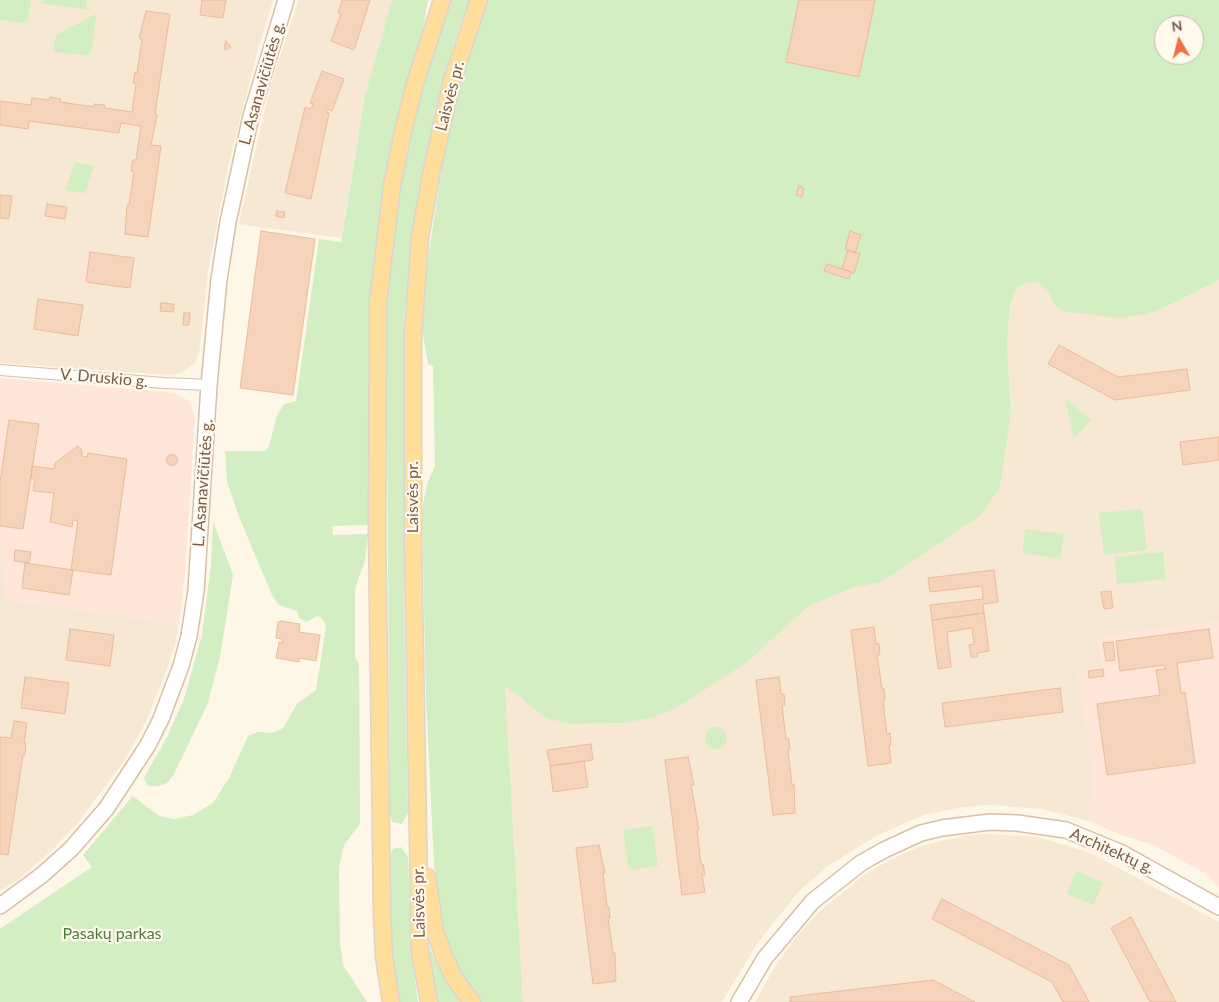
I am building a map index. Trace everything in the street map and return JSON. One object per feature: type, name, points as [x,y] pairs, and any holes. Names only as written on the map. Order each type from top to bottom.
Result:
[{"type":"main road","name":"L. Asanavičiūtės g.","points":[[0,906],[42,875],[71,849],[106,809],[148,745],[168,702],[189,636],[196,591],[214,324],[228,222],[251,116],[286,0]]},
{"type":"main road","points":[[390,1002],[384,957],[382,913],[377,519],[378,303],[391,195],[401,141],[414,88],[442,0]]},
{"type":"main road","name":"Laisvės pr.","points":[[429,1002],[420,952],[412,334],[420,238],[441,128],[452,82],[479,0]]},
{"type":"main road","points":[[418,816],[435,930],[454,978],[472,1002]]},
{"type":"main road","name":"Architektų g.","points":[[739,1002],[765,958],[813,901],[861,863],[921,833],[942,828],[990,822],[1017,823],[1066,830],[1122,853],[1219,907]]},
{"type":"street","name":"V. Druskio g.","points":[[0,370],[164,383],[209,384]]},
{"type":"shaded area","points":[[0,0],[273,0],[257,53],[228,167],[208,271],[199,354],[195,363],[181,373],[171,375],[0,363]]},
{"type":"shaded area","points":[[299,0],[392,0],[365,95],[341,238],[239,224],[270,87]]},
{"type":"shaded area","points":[[1219,280],[1219,621],[1098,638],[1102,667],[1078,670],[1093,772],[1089,821],[1042,809],[989,805],[963,807],[923,815],[878,835],[828,866],[801,889],[758,942],[722,1002],[523,1002],[505,686],[521,699],[571,724],[626,723],[651,718],[769,643],[809,606],[853,588],[882,582],[981,515],[1000,488],[1011,412],[1007,344],[1010,306],[1016,288],[1026,283],[1038,282],[1048,291],[1054,304],[1117,318],[1145,315],[1170,305]]},
{"type":"shaded area","points":[[0,378],[175,393],[189,401],[195,418],[185,572],[179,624],[7,600],[0,549]]},
{"type":"shaded area","points":[[0,549],[7,600],[179,624],[175,645],[164,677],[145,723],[124,761],[80,820],[55,847],[19,879],[0,891]]},
{"type":"shaded area","points":[[1219,621],[1219,888],[1205,873],[1151,844],[1123,836],[1089,821],[1093,772],[1078,670],[1101,667],[1098,638]]},
{"type":"shaded area","points":[[991,834],[1038,837],[1091,853],[1219,922],[1219,1002],[755,1002],[776,965],[797,936],[819,912],[866,874],[888,861],[921,846],[968,835]]},
{"type":"green space","points":[[0,0],[31,0],[27,23],[0,20]]},
{"type":"green space","points":[[41,0],[87,0],[86,10],[41,3]]},
{"type":"green space","name":"Pasakų parkas","points":[[392,0],[428,0],[423,29],[403,97],[391,151],[373,265],[369,341],[369,525],[332,526],[333,535],[368,534],[365,560],[355,589],[355,658],[359,664],[360,824],[344,845],[339,868],[340,942],[343,965],[367,1002],[0,1002],[0,929],[92,867],[83,855],[133,796],[159,816],[174,819],[193,815],[213,803],[229,778],[248,736],[258,732],[273,733],[283,728],[297,704],[316,690],[326,627],[324,621],[318,616],[306,622],[299,618],[297,611],[279,605],[272,595],[240,519],[227,482],[225,451],[265,451],[269,446],[277,415],[284,404],[296,401],[319,239],[341,242],[365,95]]},
{"type":"green space","points":[[450,0],[470,0],[454,43],[423,168],[404,319],[404,608],[408,813],[402,824],[392,822],[390,815],[386,315],[400,192],[416,115],[440,26]]},
{"type":"green space","points":[[489,0],[1219,0],[1219,280],[1170,305],[1145,315],[1117,318],[1062,311],[1054,304],[1048,291],[1038,282],[1026,283],[1016,288],[1010,306],[1007,344],[1011,412],[1000,488],[981,515],[882,582],[853,588],[809,606],[746,663],[675,709],[651,718],[626,723],[571,724],[546,718],[505,686],[523,1002],[480,1002],[454,967],[436,907],[426,697],[422,510],[427,484],[435,466],[433,366],[428,364],[421,323],[425,280],[442,164],[469,53]]},
{"type":"green space","points":[[96,14],[92,50],[88,55],[53,52],[56,35]]},
{"type":"green space","points":[[75,162],[94,166],[85,193],[65,191]]},
{"type":"green space","points":[[1065,400],[1091,420],[1074,438]]},
{"type":"green space","points":[[1142,509],[1147,550],[1104,555],[1099,513]]},
{"type":"green space","points":[[213,521],[233,575],[220,657],[208,703],[174,774],[167,783],[158,786],[148,786],[144,778],[167,737],[184,699],[202,635],[211,565]]},
{"type":"green space","points":[[1025,529],[1064,534],[1060,559],[1022,553]]},
{"type":"green space","points":[[1163,552],[1166,579],[1117,584],[1114,557]]},
{"type":"green space","points":[[716,727],[724,730],[727,738],[724,746],[716,749],[708,746],[705,738],[708,730]]},
{"type":"green space","points":[[652,826],[658,866],[629,870],[623,830]]},
{"type":"green space","points":[[401,847],[408,857],[412,958],[418,1002],[398,1002],[390,946],[389,859],[393,849]]},
{"type":"green space","points":[[1076,871],[1103,882],[1094,905],[1067,894]]},
{"type":"green space","points":[[429,946],[444,978],[462,1002],[438,1002],[432,978]]},
{"type":"building","points":[[202,0],[226,0],[223,18],[200,15]]},
{"type":"building","points":[[342,0],[370,0],[354,50],[331,41],[341,14],[338,13]]},
{"type":"building","points":[[799,0],[875,0],[859,77],[786,62]]},
{"type":"building","points":[[146,11],[170,14],[155,114],[157,115],[151,145],[161,146],[148,237],[125,234],[127,205],[129,205],[134,172],[131,171],[133,160],[136,160],[141,126],[121,123],[119,133],[29,121],[28,129],[0,125],[0,101],[31,105],[32,98],[49,100],[50,97],[61,99],[60,102],[94,107],[94,104],[105,105],[105,108],[132,112],[136,84],[133,83],[135,72],[137,73],[142,39],[139,38]]},
{"type":"building","points":[[226,41],[231,47],[225,50],[224,48]]},
{"type":"building","points":[[322,71],[344,79],[332,111],[327,109],[326,112],[329,113],[311,199],[285,193],[305,107],[311,109],[313,104],[310,103]]},
{"type":"building","points":[[799,186],[804,188],[802,197],[796,195]]},
{"type":"building","points":[[0,195],[12,196],[9,219],[0,218]]},
{"type":"building","points":[[47,204],[67,207],[65,219],[45,216]]},
{"type":"building","points":[[277,211],[285,212],[284,218],[276,216]]},
{"type":"building","points":[[261,231],[315,239],[293,395],[240,388]]},
{"type":"building","points":[[850,231],[861,235],[855,253],[845,249]]},
{"type":"building","points":[[848,250],[860,254],[854,273],[842,269]]},
{"type":"building","points":[[90,252],[134,258],[130,288],[86,282]]},
{"type":"building","points":[[827,264],[851,272],[849,279],[824,271]]},
{"type":"building","points":[[38,299],[83,305],[78,336],[34,329]]},
{"type":"building","points":[[161,303],[174,304],[173,312],[160,311]]},
{"type":"building","points":[[184,313],[190,313],[189,325],[183,325]]},
{"type":"building","points":[[1059,345],[1118,377],[1187,369],[1190,390],[1115,400],[1048,364]]},
{"type":"building","points":[[9,420],[39,424],[23,529],[0,526],[0,482]]},
{"type":"building","points":[[1219,437],[1219,460],[1183,465],[1180,442]]},
{"type":"building","points":[[78,446],[82,450],[82,456],[87,457],[88,453],[127,459],[111,575],[71,570],[78,521],[73,520],[72,527],[50,522],[54,493],[33,491],[35,479],[31,478],[32,466],[54,469],[55,463]]},
{"type":"building","points":[[170,455],[174,455],[177,460],[176,464],[170,465],[167,462],[167,458]]},
{"type":"building","points":[[15,550],[31,552],[29,563],[14,561]]},
{"type":"building","points":[[25,563],[73,570],[69,595],[22,588]]},
{"type":"building","points":[[994,570],[998,602],[983,604],[984,613],[932,620],[930,605],[983,599],[982,586],[930,592],[928,578]]},
{"type":"building","points":[[1111,591],[1113,608],[1104,609],[1101,592]]},
{"type":"building","points":[[984,613],[989,651],[977,653],[977,657],[971,657],[969,645],[974,644],[972,628],[947,632],[951,667],[938,669],[932,620]]},
{"type":"building","points":[[278,622],[300,624],[299,632],[320,635],[316,661],[299,658],[299,662],[276,658],[279,642],[282,643],[282,639],[276,638]]},
{"type":"building","points":[[874,627],[876,644],[879,644],[880,655],[877,655],[882,689],[884,688],[885,700],[883,700],[887,734],[890,733],[891,763],[868,766],[851,630]]},
{"type":"building","points":[[70,629],[114,635],[110,666],[66,660]]},
{"type":"building","points":[[1209,629],[1213,658],[1177,663],[1181,693],[1185,692],[1195,763],[1107,775],[1097,704],[1160,695],[1156,670],[1165,669],[1164,665],[1120,671],[1116,641]]},
{"type":"building","points":[[1113,642],[1115,660],[1106,661],[1103,643]]},
{"type":"building","points":[[1103,669],[1104,676],[1089,678],[1088,671]]},
{"type":"building","points":[[25,677],[69,683],[65,714],[21,708]]},
{"type":"building","points":[[779,677],[781,694],[784,694],[785,705],[782,706],[786,739],[789,739],[790,750],[788,750],[792,785],[794,784],[795,813],[773,815],[756,680]]},
{"type":"building","points":[[1060,688],[1063,712],[945,727],[942,703]]},
{"type":"building","points":[[14,721],[27,723],[24,743],[26,743],[25,755],[23,755],[8,855],[0,854],[0,737],[11,738]]},
{"type":"building","points":[[591,744],[593,760],[550,766],[547,750]]},
{"type":"building","points":[[688,757],[694,785],[691,785],[699,830],[697,830],[701,864],[703,864],[705,875],[702,875],[705,892],[682,895],[665,760]]},
{"type":"building","points":[[584,761],[588,787],[553,792],[550,766]]},
{"type":"building","points":[[599,845],[605,873],[603,873],[607,907],[609,907],[610,918],[608,918],[613,953],[615,953],[616,981],[593,984],[576,848]]},
{"type":"building","points":[[942,899],[1069,965],[1089,1002],[1063,1002],[1052,982],[932,919]]},
{"type":"building","points":[[1131,917],[1176,1002],[1150,1002],[1111,928]]},
{"type":"building","points":[[933,980],[975,1002],[790,1002],[790,997]]}]
